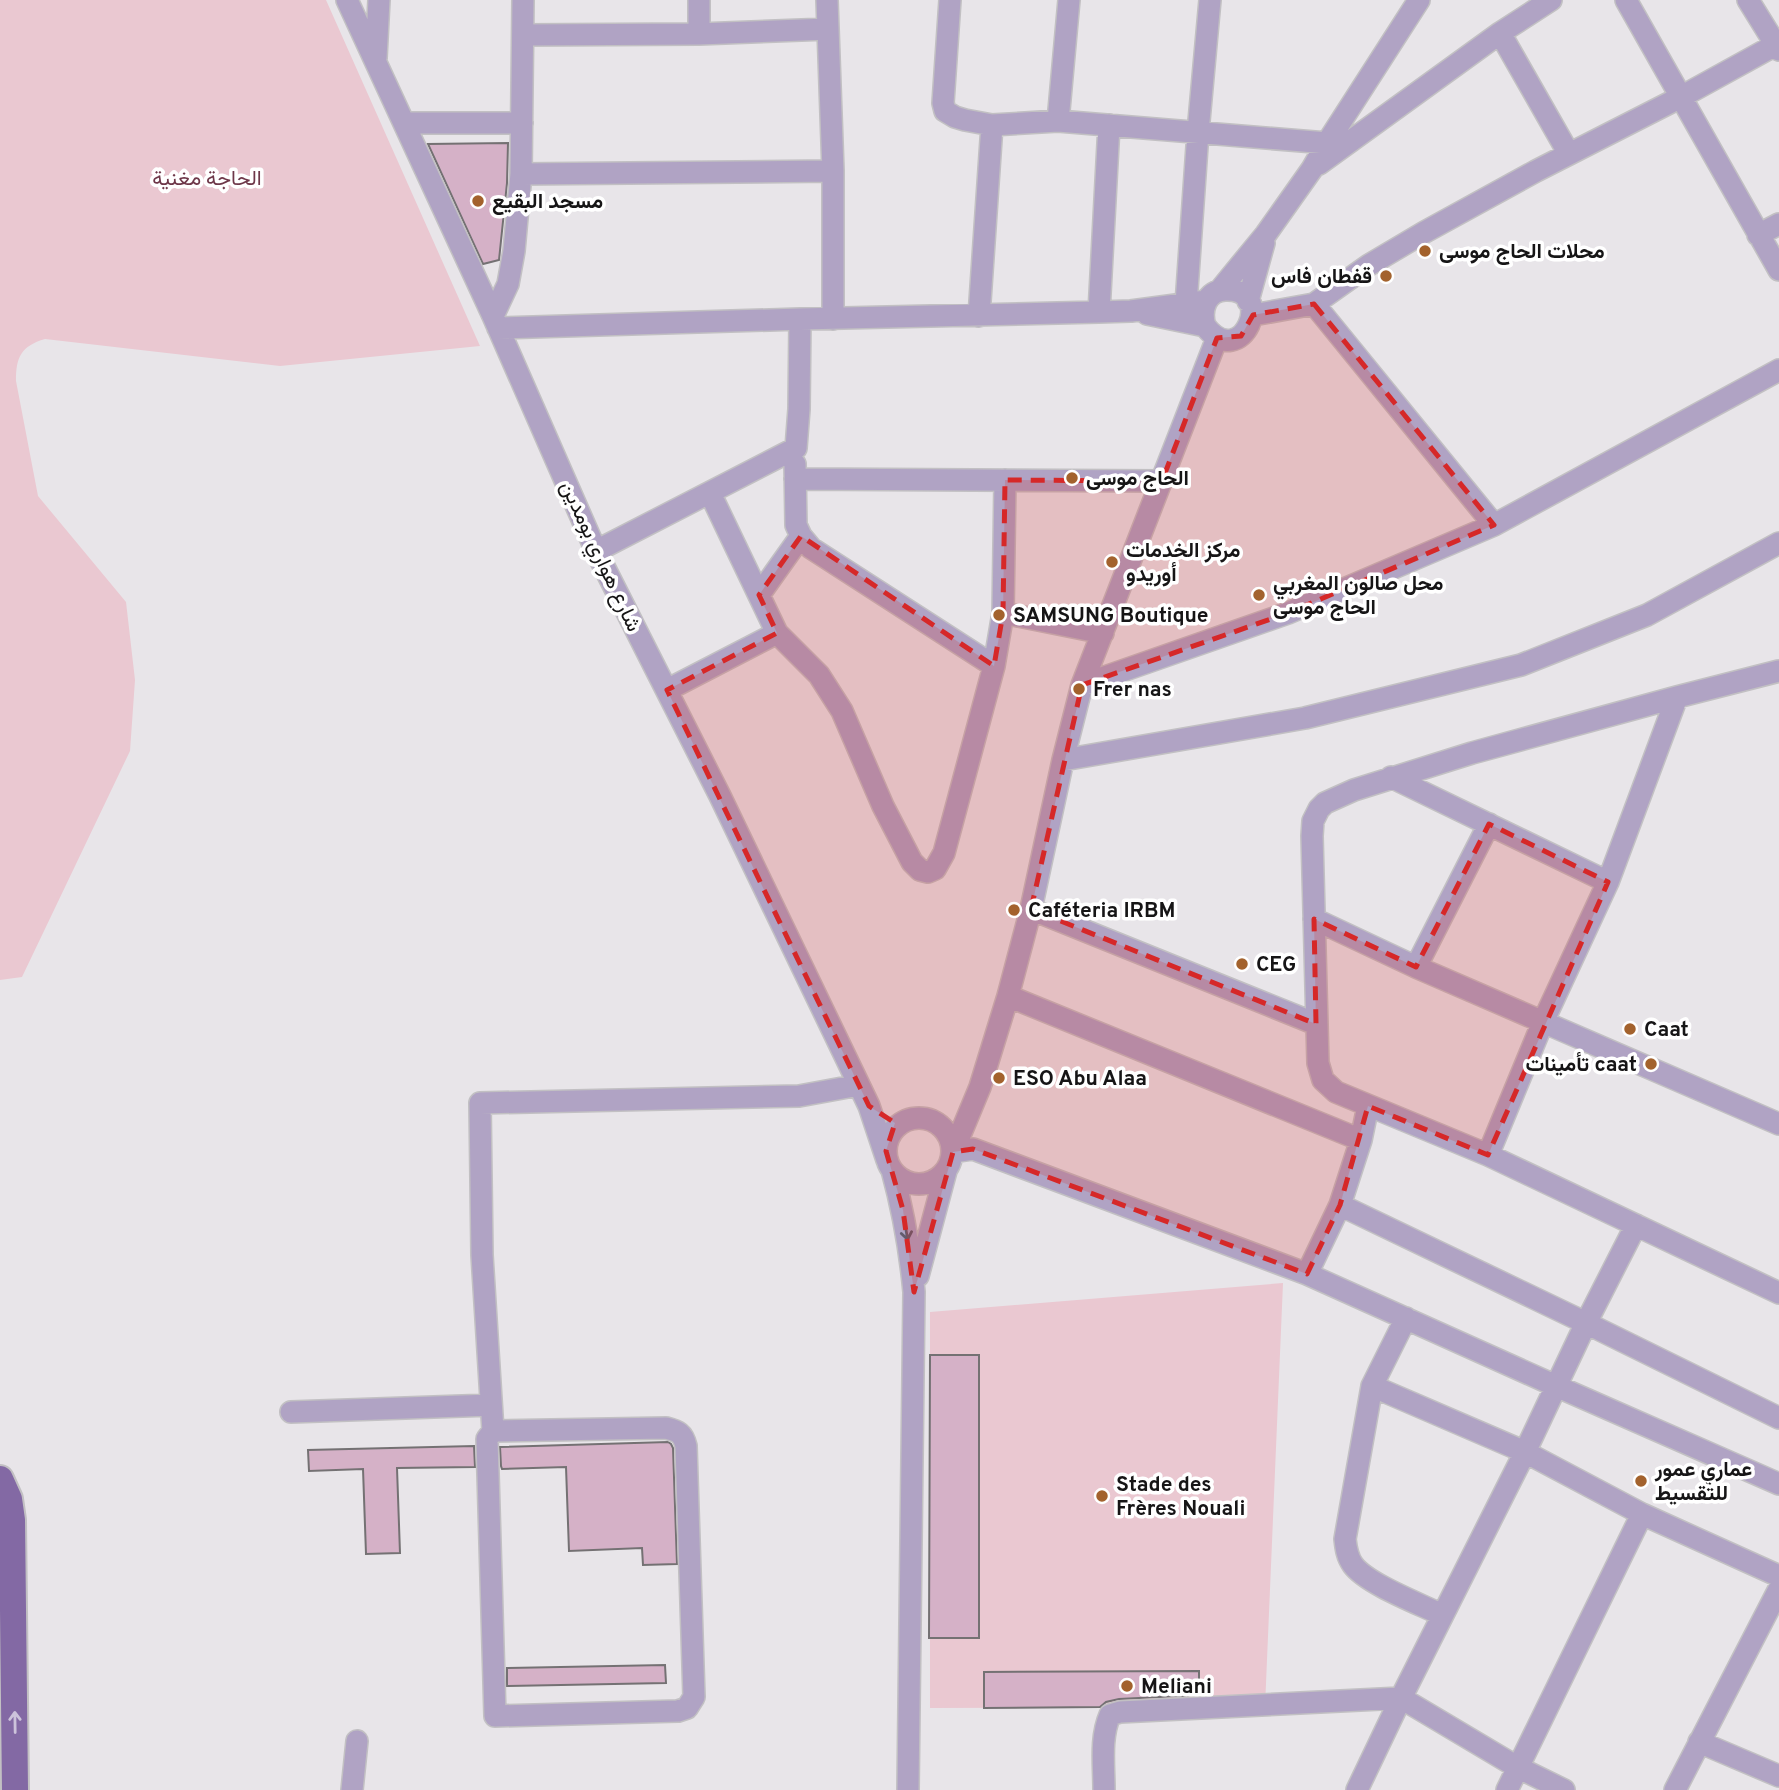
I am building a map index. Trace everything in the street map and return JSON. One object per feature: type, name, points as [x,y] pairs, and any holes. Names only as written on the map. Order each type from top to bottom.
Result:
[{"type":"main road","points":[[0,1479],[9,1499],[12,1520],[15,1790]]},
{"type":"street","name":"شارع هواري بومدين","points":[[347,0],[496,322],[596,551],[720,796],[869,1106],[903,1210],[914,1292]]},
{"type":"street","points":[[376,64],[379,0]]},
{"type":"street","points":[[523,0],[521,174],[512,262],[496,322],[1099,313],[1131,311],[1204,298],[1228,289],[1237,291],[1250,308]]},
{"type":"street","points":[[699,0],[699,34]]},
{"type":"street","points":[[827,0],[833,171],[833,319]]},
{"type":"street","points":[[950,0],[943,103],[944,111],[955,117],[992,125],[1058,121],[1327,143]]},
{"type":"street","points":[[1058,121],[1069,0]]},
{"type":"street","points":[[1210,0],[1198,132],[1204,298],[1202,318],[1211,332]]},
{"type":"street","points":[[1204,298],[1266,234],[1312,169],[1419,0]]},
{"type":"street","points":[[1312,169],[1500,33],[1551,0]]},
{"type":"street","points":[[1626,0],[1779,270]]},
{"type":"street","points":[[1250,308],[1314,304],[1369,265],[1412,239],[1778,46],[1748,0]]},
{"type":"street","points":[[523,35],[699,34],[828,29]]},
{"type":"street","points":[[1500,33],[1569,154]]},
{"type":"street","points":[[404,123],[522,123]]},
{"type":"street","points":[[979,316],[992,125]]},
{"type":"street","points":[[1099,313],[1109,125]]},
{"type":"street","points":[[521,174],[833,171]]},
{"type":"street","points":[[1758,235],[1779,223]]},
{"type":"street","points":[[1131,311],[1211,332],[1226,340],[1241,336],[1251,323],[1250,308],[1266,234]]},
{"type":"street","points":[[1314,304],[1494,525]]},
{"type":"street","points":[[800,318],[795,479],[796,525],[801,536],[811,548],[994,666]]},
{"type":"street","points":[[908,1790],[914,1292],[949,1162],[952,1142],[940,1124],[931,1119],[913,1118],[891,1132],[886,1150],[889,1165],[899,1177],[918,1184],[938,1179],[949,1162],[981,1087],[1031,909],[1082,685],[1162,481],[1211,332]]},
{"type":"street","points":[[1082,685],[1288,613],[1494,525],[1779,370]]},
{"type":"street","points":[[596,551],[796,448]]},
{"type":"street","points":[[795,479],[1162,481]]},
{"type":"street","points":[[710,493],[777,633],[819,675],[842,711],[883,806],[912,862],[920,870],[928,872],[935,869],[944,853],[994,666],[1003,613],[1005,480]]},
{"type":"street","points":[[759,595],[801,536]]},
{"type":"street","points":[[1063,760],[1305,718],[1521,665],[1647,615],[1779,543]]},
{"type":"street","points":[[1003,613],[1103,633]]},
{"type":"street","points":[[667,690],[777,633]]},
{"type":"street","points":[[1779,671],[1677,697],[1354,789],[1325,803],[1319,809],[1313,821],[1312,836],[1318,1063],[1323,1080],[1336,1093],[1488,1155],[1779,1293]]},
{"type":"street","points":[[1488,1155],[1543,1022],[1608,882],[1677,697]]},
{"type":"street","points":[[1391,777],[1608,882]]},
{"type":"street","points":[[1416,967],[1489,824]]},
{"type":"street","points":[[1031,909],[1316,1024]]},
{"type":"street","points":[[1314,919],[1416,967],[1779,1124]]},
{"type":"street","points":[[1008,996],[1361,1140]]},
{"type":"street","points":[[493,1431],[666,1427],[678,1430],[684,1437],[694,1697],[687,1708],[678,1711],[495,1716],[486,1439],[493,1431],[482,1255],[480,1103],[799,1096],[859,1085]]},
{"type":"street","points":[[869,1106],[886,1118],[895,1120],[938,1115],[954,1109],[981,1087]]},
{"type":"street","points":[[1307,1273],[1340,1205],[1361,1140],[1368,1106]]},
{"type":"street","points":[[949,1162],[973,1149],[1307,1273],[1779,1484]]},
{"type":"street","points":[[1340,1205],[1779,1418]]},
{"type":"street","points":[[1357,1790],[1636,1225]]},
{"type":"street","points":[[1406,1318],[1372,1386],[1345,1539],[1347,1553],[1354,1567],[1380,1585],[1442,1615]]},
{"type":"street","points":[[1372,1386],[1525,1452],[1642,1514],[1779,1576]]},
{"type":"street","points":[[291,1412],[491,1405]]},
{"type":"street","points":[[1507,1790],[1642,1514]]},
{"type":"street","points":[[1675,1790],[1779,1589]]},
{"type":"street","points":[[1104,1790],[1103,1741],[1110,1715],[1120,1712],[1401,1698],[1517,1767],[1564,1790]]},
{"type":"street","points":[[352,1790],[357,1741]]},
{"type":"street","points":[[1699,1742],[1779,1776]]},
{"type":"highlighted area","points":[[1314,304],[1494,525],[1288,613],[1082,685],[1031,909],[1316,1024],[1314,919],[1416,967],[1489,824],[1608,882],[1488,1155],[1368,1106],[1340,1205],[1307,1274],[973,1149],[953,1152],[914,1292],[903,1210],[886,1151],[895,1123],[869,1106],[667,690],[777,633],[759,595],[801,536],[994,666],[1003,613],[1005,480],[1162,481],[1217,338],[1241,336],[1253,315]]},
{"type":"green space","name":"الحاجة مغنية","points":[[0,0],[326,0],[480,346],[280,366],[45,339],[25,349],[17,365],[16,381],[38,496],[126,602],[135,680],[130,751],[22,977],[0,980]]},
{"type":"green space","name":"Stade des Frères Nouali","points":[[1283,1283],[1265,1707],[930,1708],[930,1312]]},
{"type":"building","name":"مسجد البقيع","points":[[508,143],[499,260],[483,264],[428,144]]},
{"type":"building","points":[[930,1355],[979,1355],[979,1638],[929,1638]]},
{"type":"building","points":[[668,1442],[673,1448],[677,1564],[643,1565],[642,1548],[569,1551],[566,1467],[502,1469],[501,1466],[500,1447]]},
{"type":"building","points":[[474,1446],[475,1467],[397,1468],[400,1553],[366,1554],[363,1469],[309,1471],[308,1450]]},
{"type":"building","points":[[665,1665],[666,1683],[507,1686],[507,1668]]},
{"type":"building","points":[[1199,1671],[1199,1695],[1119,1699],[1106,1702],[1100,1707],[984,1708],[984,1672]]},
{"type":"place","name":"مسجد البقيع","points":[[478,201]]},
{"type":"place","name":"محلات الحاج موسى","points":[[1425,251]]},
{"type":"place","name":"قفطان فاس","points":[[1386,276]]},
{"type":"place","name":"الحاج موسى","points":[[1072,478]]},
{"type":"place","name":"مركز الخدمات أوريدو","points":[[1112,562]]},
{"type":"place","name":"محل صالون المغربي الحاج موسى","points":[[1259,595]]},
{"type":"place","name":"SAMSUNG Boutique","points":[[999,615]]},
{"type":"place","name":"Frer nas","points":[[1079,689]]},
{"type":"place","name":"Caféteria IRBM","points":[[1014,910]]},
{"type":"place","name":"CEG","points":[[1242,964]]},
{"type":"place","name":"Caat","points":[[1630,1029]]},
{"type":"place","name":"تأمينات caat","points":[[1651,1064]]},
{"type":"place","name":"ESO Abu Alaa","points":[[999,1078]]},
{"type":"place","name":"عماري عمور للتقسيط","points":[[1641,1481]]},
{"type":"place","name":"Stade des Frères Nouali","points":[[1102,1496]]},
{"type":"place","name":"Meliani","points":[[1127,1686]]}]
